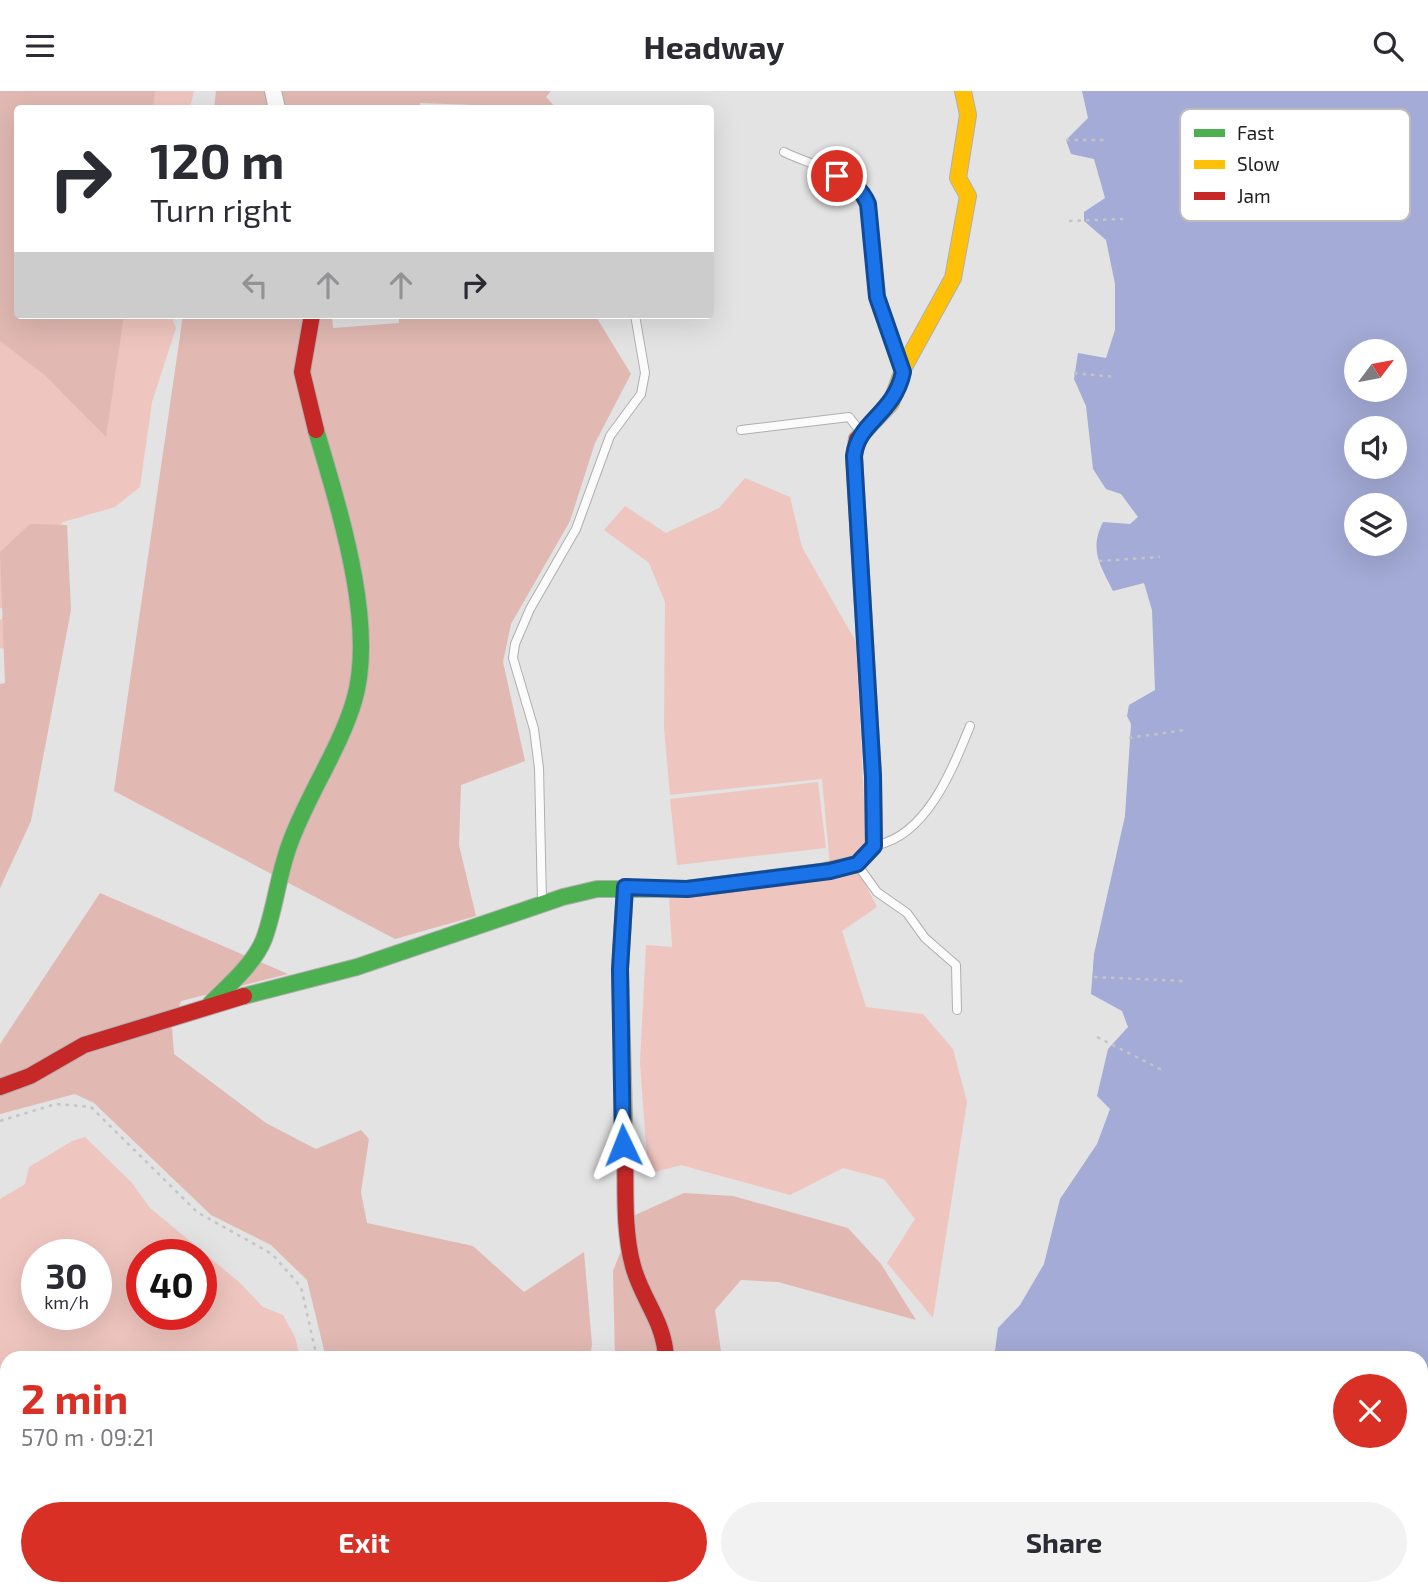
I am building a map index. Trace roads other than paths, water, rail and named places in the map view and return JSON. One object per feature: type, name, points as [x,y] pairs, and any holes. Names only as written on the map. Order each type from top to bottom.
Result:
[{"type":"street","points":[[0,1087],[30,1076],[84,1045],[208,1006],[357,967],[542,904],[597,889],[687,889],[830,871],[857,864],[874,846],[873,776],[854,456],[856,442],[862,433],[891,403],[935,307],[953,278],[968,195],[958,178],[968,115],[963,91]]},
{"type":"street","points":[[208,1006],[238,976],[263,941],[289,846],[354,702],[360,673],[359,605],[335,496],[304,394],[302,372],[311,319]]},
{"type":"street","points":[[625,887],[620,969],[626,1237],[640,1285],[664,1327],[666,1351]]},
{"type":"lane","points":[[784,152],[848,180],[864,193],[868,204],[877,297],[903,372]]},
{"type":"lane","points":[[542,904],[539,768],[534,729],[513,658],[515,644],[530,609],[576,529],[610,436],[642,394],[645,373],[636,319]]},
{"type":"lane","points":[[741,430],[849,417],[862,433]]},
{"type":"lane","points":[[874,846],[903,834],[920,818],[945,781],[970,726]]},
{"type":"lane","points":[[857,864],[877,893],[907,913],[926,938],[956,965],[957,1010]]},
{"type":"water","points":[[1082,91],[1428,91],[1428,1351],[995,1351],[998,1328],[1020,1305],[1044,1264],[1060,1199],[1097,1144],[1110,1109],[1097,1096],[1108,1049],[1128,1027],[1122,1011],[1091,994],[1094,954],[1125,816],[1131,724],[1127,716],[1129,705],[1155,690],[1152,610],[1144,583],[1113,591],[1098,557],[1097,541],[1103,522],[1130,524],[1138,517],[1121,494],[1106,489],[1093,469],[1086,406],[1074,379],[1078,353],[1106,358],[1115,330],[1115,284],[1106,240],[1084,221],[1084,212],[1105,198],[1094,159],[1071,154],[1066,140],[1088,118]]}]
